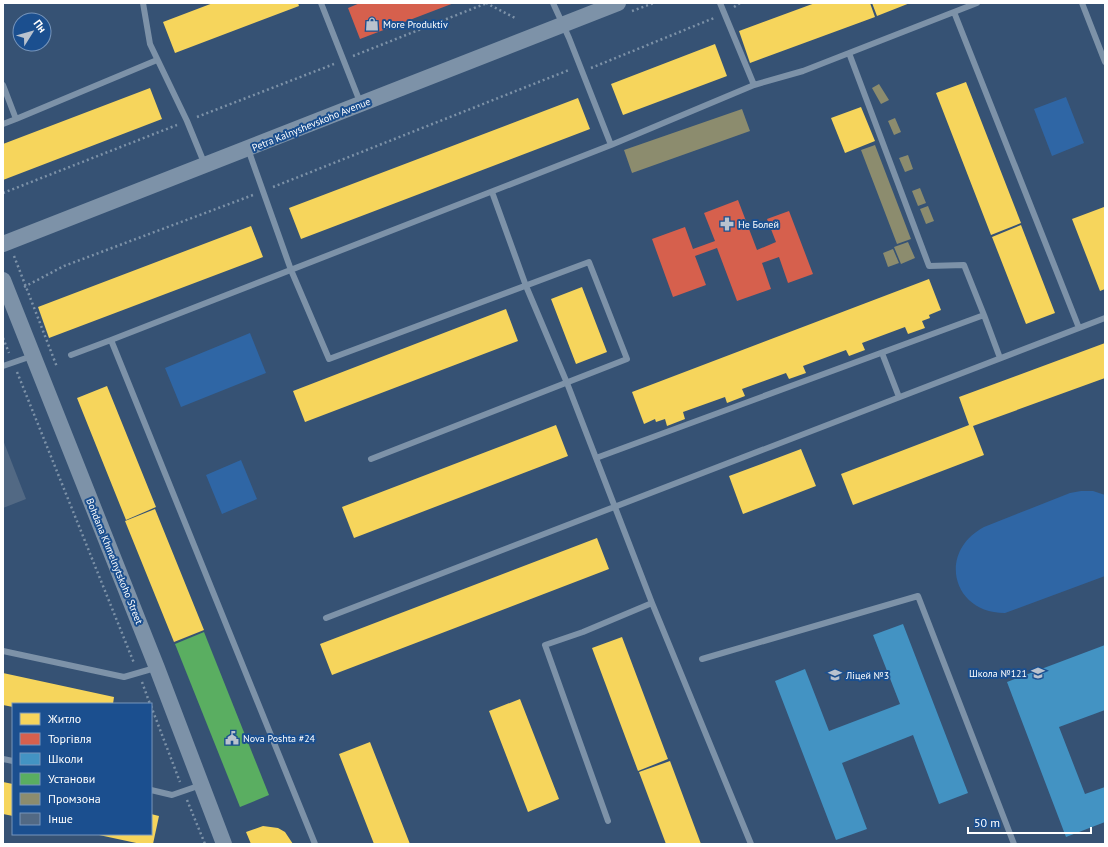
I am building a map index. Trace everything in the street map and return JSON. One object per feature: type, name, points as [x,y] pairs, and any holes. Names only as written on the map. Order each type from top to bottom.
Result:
[{"type":"street","name":"Petra Kalnyshevskoho Avenue","points":[[3,244],[618,3]]},
{"type":"street","name":"Bohdana Khmelnytskoho Street","points":[[3,280],[157,668],[224,844]]},
{"type":"lane","points":[[143,3],[150,44],[187,121],[204,165]]},
{"type":"lane","points":[[321,3],[361,104]]},
{"type":"lane","points":[[553,3],[611,145]]},
{"type":"lane","points":[[720,3],[754,85]]},
{"type":"lane","points":[[71,355],[611,145],[754,85],[803,71],[978,3]]},
{"type":"lane","points":[[1082,3],[1105,62]]},
{"type":"lane","points":[[954,12],[1079,328]]},
{"type":"lane","points":[[849,53],[929,266],[964,265],[1000,358]]},
{"type":"lane","points":[[3,124],[157,60]]},
{"type":"lane","points":[[3,85],[16,119]]},
{"type":"lane","points":[[248,149],[291,270],[329,359],[589,262],[627,359],[371,459]]},
{"type":"lane","points":[[492,192],[526,286],[567,383],[652,603],[751,844]]},
{"type":"lane","points":[[596,458],[984,315]]},
{"type":"lane","points":[[326,618],[1105,318]]},
{"type":"lane","points":[[112,340],[315,844]]},
{"type":"lane","points":[[882,353],[899,397]]},
{"type":"lane","points":[[3,366],[34,355]]},
{"type":"lane","points":[[702,659],[918,596],[1014,844]]},
{"type":"lane","points":[[608,821],[545,645],[583,632],[652,603]]},
{"type":"lane","points":[[3,651],[124,677],[157,668]]},
{"type":"lane","points":[[152,790],[172,795],[201,785]]},
{"type":"path","points":[[3,193],[486,3],[517,19]]},
{"type":"path","points":[[582,72],[724,14]]},
{"type":"path","points":[[26,286],[64,266],[264,191],[570,70]]},
{"type":"path","points":[[3,338],[150,703]]},
{"type":"path","points":[[152,708],[205,844]]},
{"type":"shaded area","points":[[1066,97],[1084,143],[1052,156],[1034,109]]},
{"type":"shaded area","points":[[250,333],[266,373],[181,407],[165,368]]},
{"type":"shaded area","points":[[241,460],[257,499],[222,514],[206,475]]},
{"type":"shaded area","points":[[1093,491],[1105,495],[1105,576],[1005,613],[987,610],[973,603],[963,592],[957,579],[956,565],[960,551],[969,538],[984,527],[1070,493]]},
{"type":"building: Житло","points":[[213,3],[298,3],[299,6],[175,53],[163,22]]},
{"type":"building: Житло","points":[[815,3],[870,3],[875,17],[750,63],[739,31]]},
{"type":"building: Житло","points":[[872,3],[910,3],[877,16]]},
{"type":"building: Житло","points":[[715,44],[727,76],[623,115],[611,84]]},
{"type":"building: Житло","points":[[966,82],[1021,223],[991,235],[936,93]]},
{"type":"building: Житло","points":[[150,88],[162,119],[3,180],[3,144]]},
{"type":"building: Житло","points":[[578,98],[590,129],[301,239],[289,208]]},
{"type":"building: Житло","points":[[861,107],[875,141],[845,153],[831,118]]},
{"type":"building: Житло","points":[[1104,207],[1105,289],[1100,291],[1072,219]]},
{"type":"building: Житло","points":[[1021,225],[1055,313],[1026,324],[992,237]]},
{"type":"building: Житло","points":[[251,226],[263,257],[49,338],[38,307]]},
{"type":"building: Житло","points":[[929,279],[941,310],[929,315],[930,318],[922,321],[925,328],[908,334],[905,327],[862,343],[865,350],[849,356],[846,350],[803,366],[806,373],[789,379],[786,373],[742,389],[745,396],[727,403],[725,397],[683,412],[685,419],[667,426],[665,419],[656,422],[655,419],[644,424],[632,392]]},
{"type":"building: Житло","points":[[582,287],[607,352],[576,364],[551,299]]},
{"type":"building: Житло","points":[[506,309],[518,341],[305,422],[293,391]]},
{"type":"building: Житло","points":[[1105,343],[1105,378],[973,426],[984,455],[853,505],[841,474],[969,425],[959,397]]},
{"type":"building: Житло","points":[[107,386],[156,507],[126,520],[77,398]]},
{"type":"building: Житло","points":[[556,425],[568,456],[354,538],[342,507]]},
{"type":"building: Житло","points":[[801,449],[816,486],[743,514],[729,476]]},
{"type":"building: Житло","points":[[155,509],[204,630],[174,642],[125,521]]},
{"type":"building: Житло","points":[[597,538],[609,569],[332,675],[320,644]]},
{"type":"building: Житло","points":[[622,637],[668,759],[638,771],[592,648]]},
{"type":"building: Житло","points":[[3,673],[114,697],[113,703],[12,703],[12,707],[3,705]]},
{"type":"building: Житло","points":[[520,699],[559,799],[528,812],[489,711]]},
{"type":"building: Житло","points":[[370,742],[410,844],[374,844],[339,754]]},
{"type":"building: Житло","points":[[670,761],[701,844],[666,844],[639,772]]},
{"type":"building: Житло","points":[[3,782],[12,784],[12,816],[3,814]]},
{"type":"building: Житло","points":[[152,814],[159,816],[153,844],[141,844],[99,835],[152,835]]},
{"type":"building: Житло","points":[[263,826],[278,828],[285,832],[293,844],[251,844],[246,832]]},
{"type":"building: Торгівля","points":[[360,3],[454,3],[360,39],[348,8]]},
{"type":"building: Торгівля","points":[[738,200],[757,250],[776,242],[767,219],[789,211],[813,274],[788,283],[779,257],[762,263],[771,289],[737,301],[717,248],[695,256],[706,285],[673,297],[652,239],[685,227],[693,249],[715,241],[704,213]]},
{"type":"building: Школи","points":[[903,624],[968,793],[939,804],[913,735],[842,763],[867,829],[836,840],[775,681],[805,669],[829,731],[900,704],[873,635]]},
{"type":"building: Школи","points":[[1105,645],[1105,710],[1059,727],[1085,794],[1105,787],[1105,822],[1066,837],[1007,682]]},
{"type":"building: Установи","points":[[204,632],[269,795],[240,807],[175,644]]},
{"type":"building: Промзона","points":[[879,84],[889,100],[881,104],[872,88]]},
{"type":"building: Промзона","points":[[742,109],[750,131],[632,173],[624,150]]},
{"type":"building: Промзона","points":[[895,118],[901,132],[894,135],[888,121]]},
{"type":"building: Промзона","points":[[875,145],[911,239],[897,244],[861,150]]},
{"type":"building: Промзона","points":[[908,155],[913,169],[905,172],[899,158]]},
{"type":"building: Промзона","points":[[920,188],[926,203],[918,206],[912,191]]},
{"type":"building: Промзона","points":[[928,206],[934,221],[926,224],[920,209]]},
{"type":"building: Промзона","points":[[908,242],[915,258],[901,264],[894,247]]},
{"type":"building: Промзона","points":[[893,249],[899,263],[888,267],[883,253]]},
{"type":"building: Інше","points":[[3,440],[26,499],[3,508]]},
{"type":"place","name":"More Produktiv","points":[[372,24]]},
{"type":"place","name":"Не Болей","points":[[727,224]]},
{"type":"place","name":"Школа №121","points":[[1038,673]]},
{"type":"place","name":"Ліцей №3","points":[[835,675]]},
{"type":"place","name":"Nova Poshta #24","points":[[232,738]]}]
